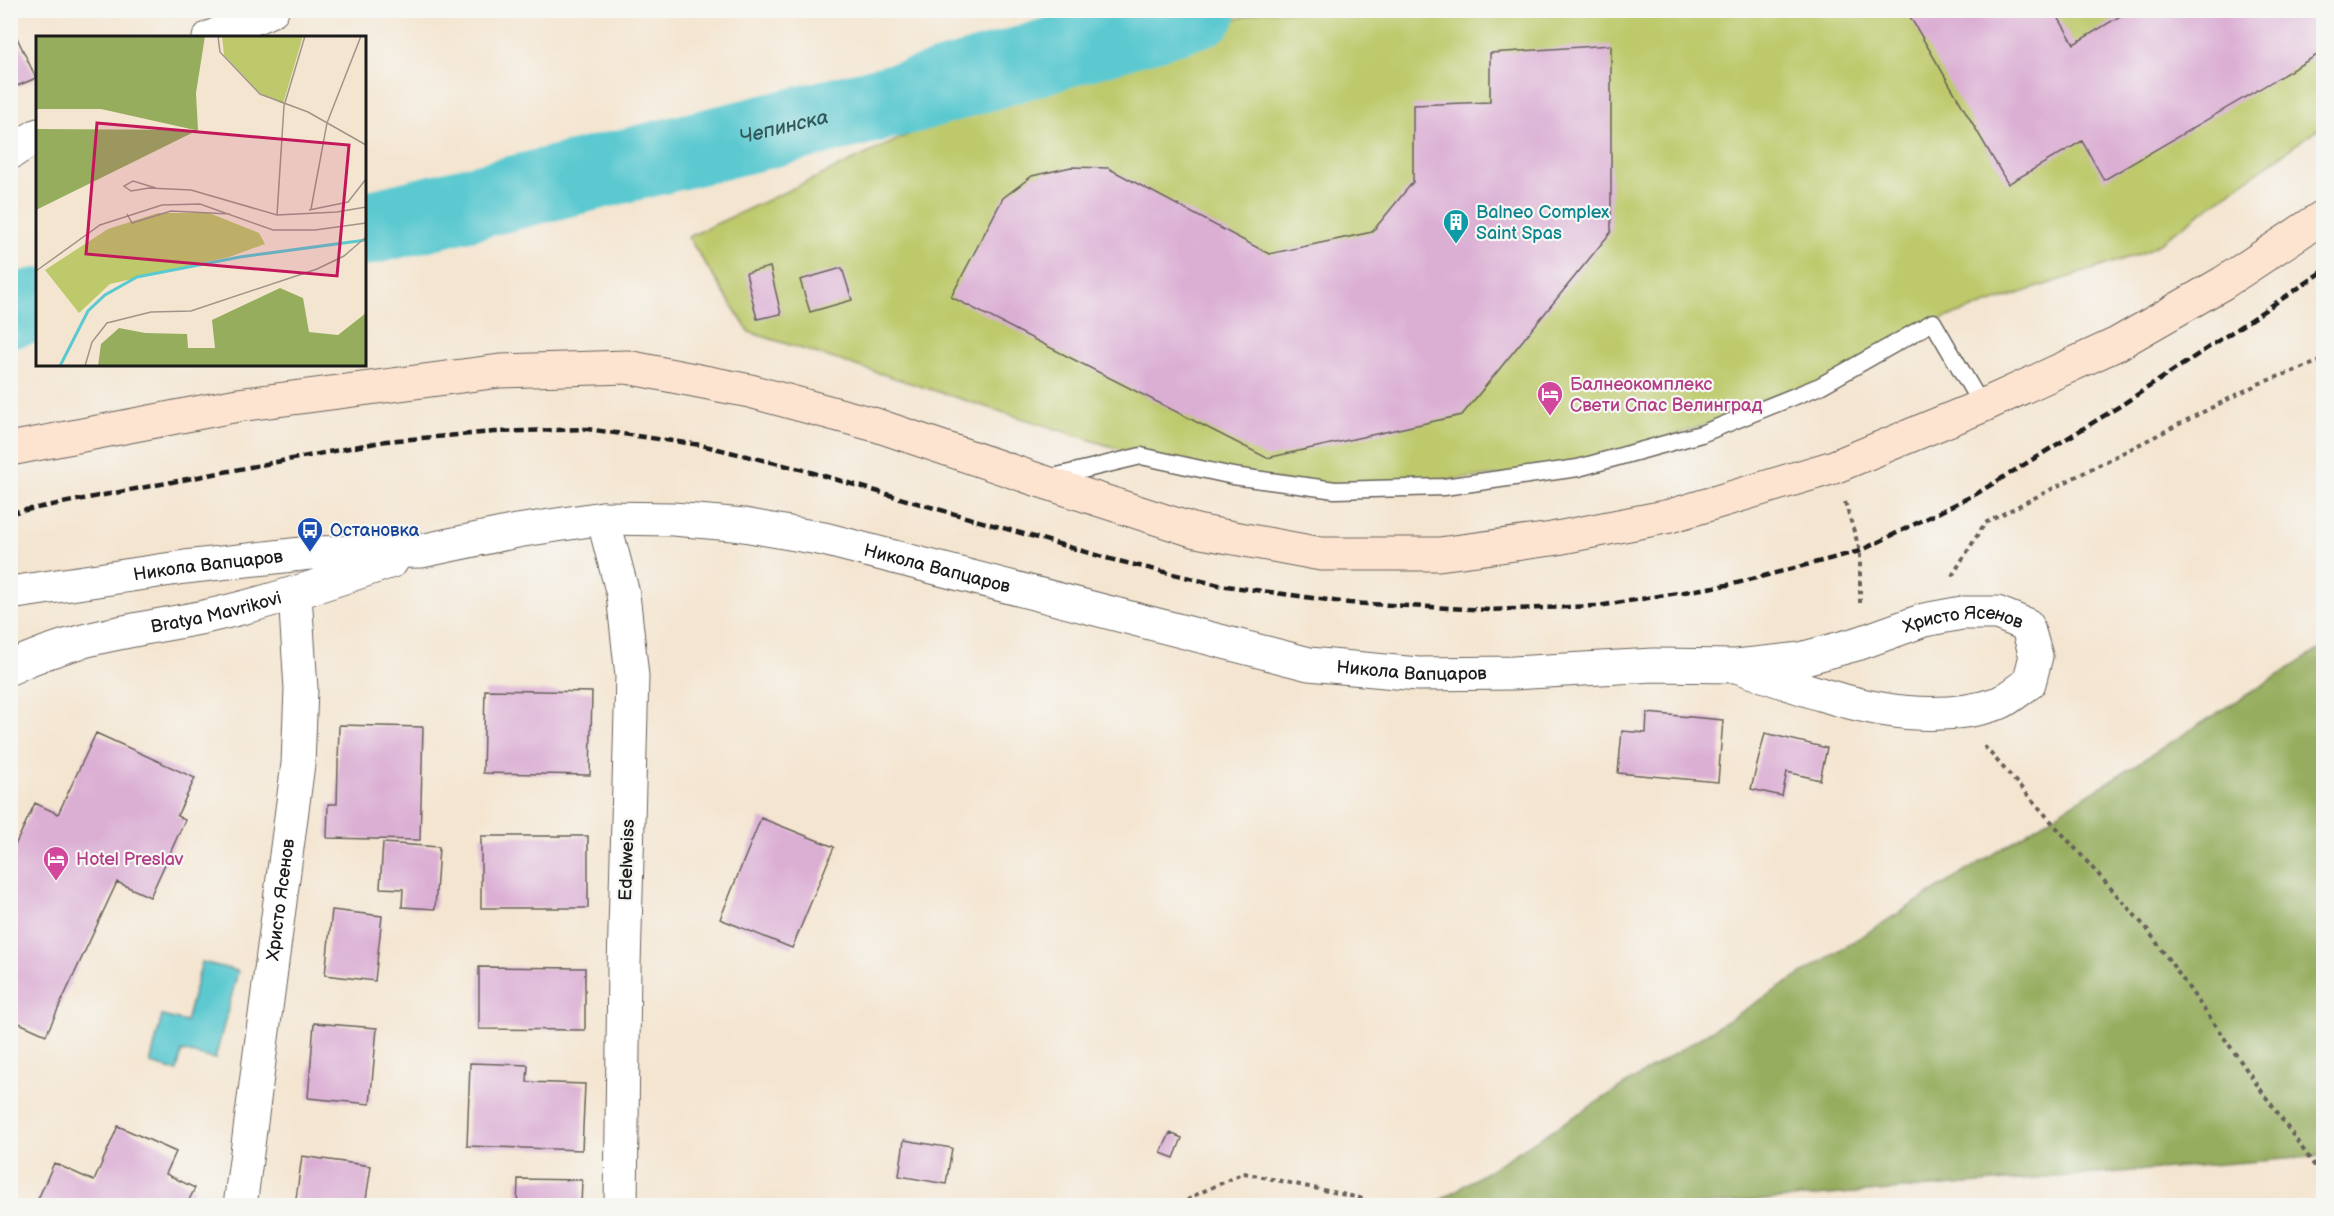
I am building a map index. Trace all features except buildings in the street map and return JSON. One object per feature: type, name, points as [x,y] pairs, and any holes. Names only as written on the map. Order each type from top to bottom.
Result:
[{"type":"street","points":[[214,36],[272,10]]},
{"type":"street","points":[[10,153],[36,136]]},
{"type":"street","points":[[10,449],[238,405],[500,371],[627,368],[750,391],[876,424],[1038,480],[1207,533],[1321,554],[1438,554],[1552,539],[1670,516],[1834,467],[1982,406],[2117,344],[2223,283],[2324,216]]},
{"type":"street","name":"Никола Вапцаров","points":[[10,593],[174,568],[310,553],[420,551],[517,531],[603,518],[673,519],[744,525],[824,539],[1309,664],[1418,674],[1513,673],[1654,665],[1736,666],[1801,659],[1860,643]]},
{"type":"street","name":"Edelweiss","points":[[603,518],[623,594],[632,676],[624,966],[621,1206]]},
{"type":"street","name":"Bratya Mavrikovi","points":[[10,668],[25,660],[109,634],[205,617],[295,594],[420,551]]},
{"type":"street","name":"Христо Ясенов","points":[[240,1206],[298,764],[301,689],[295,594]]},
{"type":"street","name":"Христо Ясенов","points":[[1736,666],[1844,701],[1903,712],[1954,712],[2000,702],[2029,683],[2036,656],[2027,625],[1997,613],[1962,612],[1924,620],[1860,643]]},
{"type":"lane","points":[[1038,480],[1141,456],[1233,476],[1335,490],[1444,487],[1578,468],[1701,434],[1820,386],[1933,322],[1982,406]]},
{"type":"path","points":[[1924,620],[1985,523],[2258,384],[2324,360]]},
{"type":"path","points":[[1834,467],[1860,551],[1860,643]]},
{"type":"path","points":[[1954,712],[2147,929],[2324,1179]]},
{"type":"path","points":[[1180,1206],[1193,1196],[1244,1173],[1360,1198],[1375,1206]]},
{"type":"green space","points":[[1263,11],[2323,11],[2323,125],[2148,251],[1933,322],[1820,386],[1578,468],[1335,490],[1141,456],[749,332],[688,237],[1013,86]]},
{"type":"green space","points":[[2323,647],[2323,1156],[1702,1205],[1433,1205]]},
{"type":"water","points":[[202,962],[238,971],[215,1059],[182,1051],[177,1071],[150,1064],[162,1016],[186,1022]]},
{"type":"waterway","name":"Чепинска","points":[[366,229],[913,96],[1200,10]]},
{"type":"waterway","name":"Чепинска","points":[[10,311],[36,305]]},
{"type":"railway","points":[[10,513],[386,441],[494,432],[587,429],[701,445],[800,469],[1110,559],[1219,585],[1349,603],[1489,610],[1598,606],[1733,584],[1860,551],[1976,494],[2120,406],[2324,271]]},
{"type":"place","name":"Balneo Complex Saint Spas","points":[[1456,245]]},
{"type":"place","name":"Балнеокомплекс Свети Спас Велинград","points":[[1550,417]]},
{"type":"place","name":"Остановка","points":[[310,553]]},
{"type":"place","name":"Hotel Preslav","points":[[56,882]]}]
